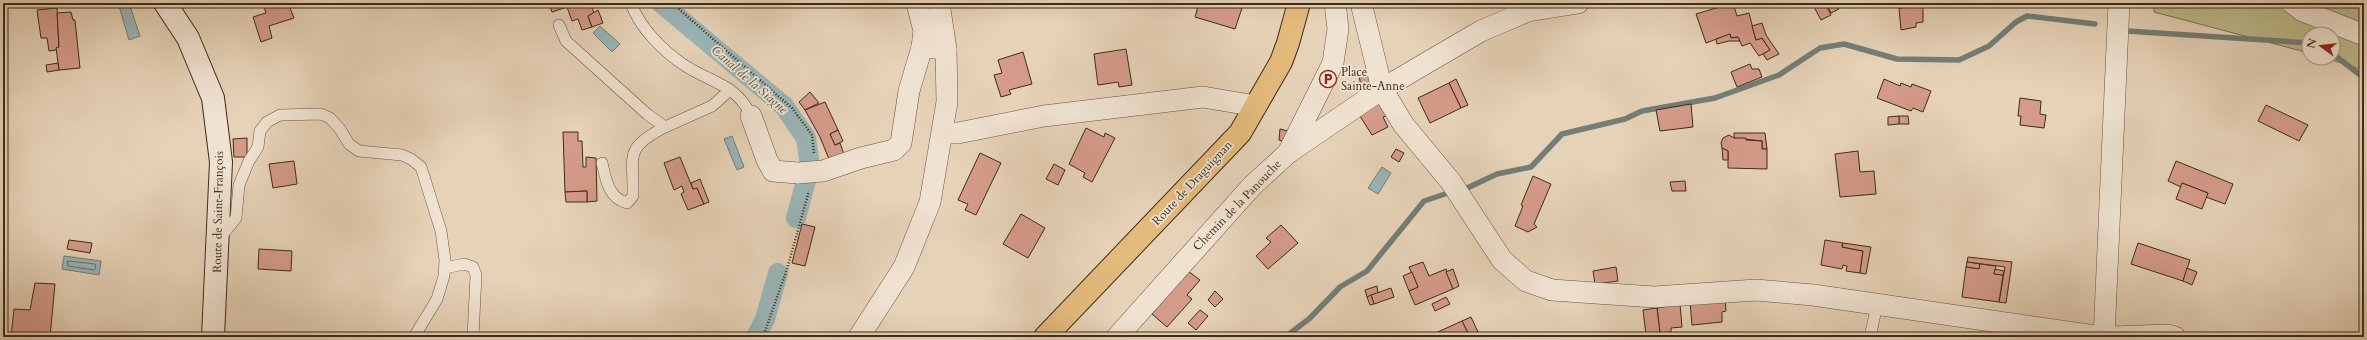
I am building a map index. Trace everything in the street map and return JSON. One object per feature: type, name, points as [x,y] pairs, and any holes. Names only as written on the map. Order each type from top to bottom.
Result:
[{"type":"main road","name":"Route de Saint-François","points":[[164,3],[188,38],[213,98],[221,162],[219,240],[213,337]]},
{"type":"main road","name":"Route de Draguignan","points":[[1045,337],[1240,133],[1281,62],[1299,3]]},
{"type":"street","points":[[750,116],[767,160],[773,171],[812,172],[894,150],[901,143],[909,91],[922,47],[924,31],[917,3]]},
{"type":"street","points":[[859,337],[904,267],[930,202],[943,133],[946,102],[946,49],[939,3]]},
{"type":"street","points":[[1288,153],[1333,63],[1338,29],[1335,3]]},
{"type":"street","points":[[1361,3],[1382,89],[1403,124],[1451,182],[1502,260],[1526,281],[1552,290],[1646,296],[1756,290],[1813,295],[2103,337],[2119,3]]},
{"type":"street","name":"Chemin de la Panouche","points":[[1117,337],[1252,186],[1288,153],[1382,89],[1481,31],[1528,11],[1578,3]]},
{"type":"street","points":[[2292,3],[2303,11],[2364,35]]},
{"type":"street","points":[[922,47],[946,49]]},
{"type":"street","points":[[943,133],[958,133],[1044,116],[1203,97],[1256,106]]},
{"type":"street","points":[[2113,337],[2168,335],[2175,337]]},
{"type":"lane","points":[[631,3],[635,14],[662,48],[684,65],[739,95],[750,116]]},
{"type":"lane","points":[[559,25],[566,41],[647,114],[664,126]]},
{"type":"lane","points":[[602,162],[608,187],[619,201],[627,203],[633,196],[631,160],[635,147],[648,135],[664,126],[712,106],[730,90]]},
{"type":"lane","points":[[219,240],[236,218],[239,185],[249,161],[258,147],[260,130],[266,122],[280,115],[321,114],[330,118],[340,129],[349,144],[359,151],[402,155],[421,167],[441,231],[445,268],[437,299],[414,337]]},
{"type":"lane","points":[[445,268],[464,264],[473,267],[476,275],[473,337]]},
{"type":"lane","points":[[1870,337],[1877,305]]},
{"type":"path","points":[[672,3],[792,108],[812,135],[816,164],[812,172],[787,269],[763,337]]},
{"type":"shaded area","points":[[2154,3],[2364,3],[2364,70],[2341,63],[2341,26],[2301,26],[2301,51],[2154,12]]},
{"type":"water","points":[[129,3],[140,36],[129,40],[119,6]]},
{"type":"water","points":[[600,26],[620,44],[612,52],[593,33]]},
{"type":"water","points":[[732,136],[744,167],[737,170],[724,139]]},
{"type":"water","points":[[1382,167],[1391,173],[1378,194],[1368,188]]},
{"type":"water","points":[[64,256],[101,261],[99,275],[62,269]]},
{"type":"building","points":[[263,3],[288,3],[294,18],[269,26],[272,38],[261,42],[253,17],[266,13]]},
{"type":"building","points":[[549,3],[590,3],[594,13],[588,16],[592,27],[582,30],[578,19],[572,21],[567,7],[552,12]]},
{"type":"building","points":[[1199,3],[1227,3],[1242,8],[1235,29],[1195,17]]},
{"type":"building","points":[[1733,3],[1737,16],[1749,13],[1756,40],[1762,38],[1770,50],[1759,56],[1750,43],[1742,46],[1738,37],[1731,38],[1730,34],[1706,43],[1696,14]]},
{"type":"building","points":[[1821,3],[1825,3],[1831,15],[1821,20],[1814,7]]},
{"type":"building","points":[[1825,3],[1835,3],[1839,9],[1831,13]]},
{"type":"building","points":[[1902,3],[1923,3],[1923,22],[1916,23],[1916,27],[1901,30],[1899,8],[1902,8]]},
{"type":"building","points":[[57,8],[59,47],[56,50],[49,51],[47,38],[41,38],[37,10]]},
{"type":"building","points":[[598,10],[603,23],[592,27],[588,16]]},
{"type":"building","points":[[71,12],[73,20],[75,20],[80,68],[59,70],[56,48],[59,47],[57,13]]},
{"type":"building","points":[[1762,23],[1766,35],[1779,54],[1767,60],[1763,54],[1770,50],[1762,38],[1756,40],[1752,26]]},
{"type":"building","points":[[1730,34],[1731,38],[1738,37],[1740,41],[1729,41],[1717,44],[1716,39]]},
{"type":"building","points":[[1126,49],[1132,85],[1119,87],[1118,82],[1098,85],[1094,54]]},
{"type":"building","points":[[1023,52],[1032,84],[1009,90],[1011,94],[1001,97],[994,75],[1002,73],[998,60]]},
{"type":"building","points":[[58,63],[59,70],[47,72],[46,65]]},
{"type":"building","points":[[1750,64],[1752,69],[1759,69],[1762,77],[1737,87],[1731,72]]},
{"type":"building","points":[[1372,72],[1374,85],[1361,87],[1359,75]]},
{"type":"building","points":[[1456,79],[1468,105],[1461,108],[1449,83]]},
{"type":"building","points":[[1884,79],[1900,86],[1901,83],[1911,87],[1912,84],[1931,91],[1923,112],[1913,108],[1911,111],[1877,98]]},
{"type":"building","points":[[1449,83],[1461,108],[1430,123],[1418,98]]},
{"type":"building","points":[[810,92],[819,103],[805,110],[799,102]]},
{"type":"building","points":[[2020,98],[2041,101],[2040,114],[2046,115],[2044,128],[2020,125],[2021,116],[2018,116]]},
{"type":"building","points":[[1380,101],[1386,116],[1383,117],[1388,127],[1372,135],[1358,113]]},
{"type":"building","points":[[825,102],[838,130],[830,134],[835,145],[840,143],[845,157],[831,164],[820,137],[805,110]]},
{"type":"building","points":[[1691,104],[1693,127],[1660,131],[1656,110]]},
{"type":"building","points":[[2266,105],[2308,125],[2299,141],[2258,121]]},
{"type":"building","points":[[1899,116],[1908,116],[1909,124],[1899,124]]},
{"type":"building","points":[[1899,116],[1899,124],[1888,125],[1888,117]]},
{"type":"building","points":[[1086,128],[1104,137],[1105,133],[1115,138],[1092,182],[1083,177],[1085,173],[1069,164]]},
{"type":"building","points":[[1280,129],[1288,131],[1285,142],[1279,140]]},
{"type":"building","points":[[838,130],[843,141],[835,145],[830,134]]},
{"type":"building","points":[[563,132],[578,132],[578,141],[582,141],[583,167],[586,167],[586,157],[596,158],[597,201],[587,202],[587,191],[565,192]]},
{"type":"building","points":[[1734,133],[1765,133],[1767,149],[1762,149],[1762,141],[1734,138]]},
{"type":"building","points":[[1729,135],[1734,138],[1746,138],[1746,140],[1762,141],[1762,149],[1767,149],[1767,169],[1728,168],[1728,151],[1722,148],[1721,143],[1723,138]]},
{"type":"building","points":[[247,138],[247,157],[234,157],[233,139]]},
{"type":"building","points":[[1722,148],[1728,151],[1728,160],[1723,160]]},
{"type":"building","points":[[1396,149],[1404,153],[1399,162],[1391,157]]},
{"type":"building","points":[[1858,151],[1860,172],[1874,171],[1876,194],[1840,197],[1835,154]]},
{"type":"building","points":[[980,153],[1001,163],[976,215],[965,210],[968,204],[958,200]]},
{"type":"building","points":[[680,157],[693,189],[697,188],[704,204],[688,210],[681,194],[684,192],[682,186],[674,190],[664,163]]},
{"type":"building","points":[[294,161],[297,184],[273,188],[269,164]]},
{"type":"building","points":[[2176,161],[2233,184],[2225,204],[2206,197],[2208,193],[2182,183],[2181,187],[2168,181]]},
{"type":"building","points":[[1054,164],[1065,170],[1058,185],[1046,179]]},
{"type":"building","points":[[1533,176],[1551,184],[1534,224],[1537,227],[1528,232],[1515,226],[1523,206],[1521,205]]},
{"type":"building","points":[[700,179],[709,202],[704,204],[697,188],[693,189],[691,183]]},
{"type":"building","points":[[1685,181],[1686,191],[1672,191],[1670,182]]},
{"type":"building","points":[[2182,183],[2208,193],[2202,209],[2176,199]]},
{"type":"building","points":[[587,191],[587,202],[566,202],[565,192]]},
{"type":"building","points":[[1021,214],[1045,228],[1028,258],[1003,244]]},
{"type":"building","points":[[802,224],[815,227],[805,266],[792,263]]},
{"type":"building","points":[[1281,225],[1298,243],[1268,269],[1256,256],[1271,242],[1266,238]]},
{"type":"building","points":[[69,240],[92,243],[90,253],[67,249]]},
{"type":"building","points":[[1825,240],[1843,243],[1842,247],[1863,251],[1860,273],[1846,271],[1847,266],[1843,265],[1842,269],[1821,265]]},
{"type":"building","points":[[1843,243],[1871,247],[1866,274],[1860,273],[1863,251],[1842,247]]},
{"type":"building","points":[[2138,243],[2190,260],[2183,281],[2131,264]]},
{"type":"building","points":[[259,249],[292,251],[291,271],[258,269]]},
{"type":"building","points":[[1968,257],[2012,262],[2006,303],[1999,302],[2005,267],[1967,262]]},
{"type":"building","points":[[1423,262],[1429,276],[1446,269],[1453,289],[1415,305],[1409,291],[1418,287],[1409,267]]},
{"type":"building","points":[[1967,262],[1980,264],[1979,269],[1966,267]]},
{"type":"building","points":[[1980,264],[1996,266],[1994,274],[2003,275],[1999,302],[1962,297],[1966,267],[1979,269]]},
{"type":"building","points":[[1616,267],[1618,281],[1595,284],[1593,271]]},
{"type":"building","points":[[2187,268],[2197,272],[2192,285],[2183,281]]},
{"type":"building","points":[[1453,269],[1459,286],[1453,289],[1446,272]]},
{"type":"building","points":[[1995,269],[2004,271],[2003,275],[1994,274]]},
{"type":"building","points":[[1188,271],[1200,280],[1187,295],[1192,299],[1167,327],[1152,314]]},
{"type":"building","points":[[1412,272],[1418,287],[1409,291],[1403,276]]},
{"type":"building","points":[[35,283],[55,284],[50,337],[11,337],[14,309],[30,310]]},
{"type":"building","points":[[1377,286],[1378,293],[1367,297],[1365,290]]},
{"type":"building","points":[[1391,288],[1394,297],[1374,304],[1371,295]]},
{"type":"building","points":[[1215,291],[1223,299],[1215,307],[1208,300]]},
{"type":"building","points":[[1371,295],[1374,304],[1370,305],[1367,297]]},
{"type":"building","points":[[1446,297],[1450,304],[1435,311],[1432,304]]},
{"type":"building","points":[[1725,297],[1726,311],[1722,312],[1722,322],[1692,325],[1690,302]]},
{"type":"building","points":[[1680,304],[1682,327],[1671,328],[1671,332],[1660,333],[1657,308]]},
{"type":"building","points":[[1657,308],[1660,333],[1646,335],[1643,310]]},
{"type":"building","points":[[1200,310],[1208,316],[1196,330],[1188,323]]},
{"type":"building","points":[[1471,317],[1478,332],[1469,335],[1462,321]]},
{"type":"building","points":[[1462,321],[1470,337],[1429,337],[1429,336]]},
{"type":"waterway","name":"Canal de la Siagne","points":[[661,3],[784,106],[806,138],[810,166],[796,218]]},
{"type":"waterway","points":[[1465,189],[1497,174],[1531,167],[1562,134],[1625,119],[1642,111],[1715,98],[1779,75],[1820,48],[1844,44],[1897,59],[1959,60],[1989,46],[2016,22],[2027,16],[2095,24]]},
{"type":"waterway","points":[[2127,31],[2301,42]]},
{"type":"waterway","points":[[2341,60],[2364,78]]},
{"type":"waterway","points":[[1285,337],[1309,319],[1340,287],[1367,271],[1424,201],[1448,193]]},
{"type":"waterway","name":"Canal de la Siagne","points":[[756,337],[765,319],[778,273]]},
{"type":"place","name":"Place Sainte-Anne","points":[[1328,79]]}]
